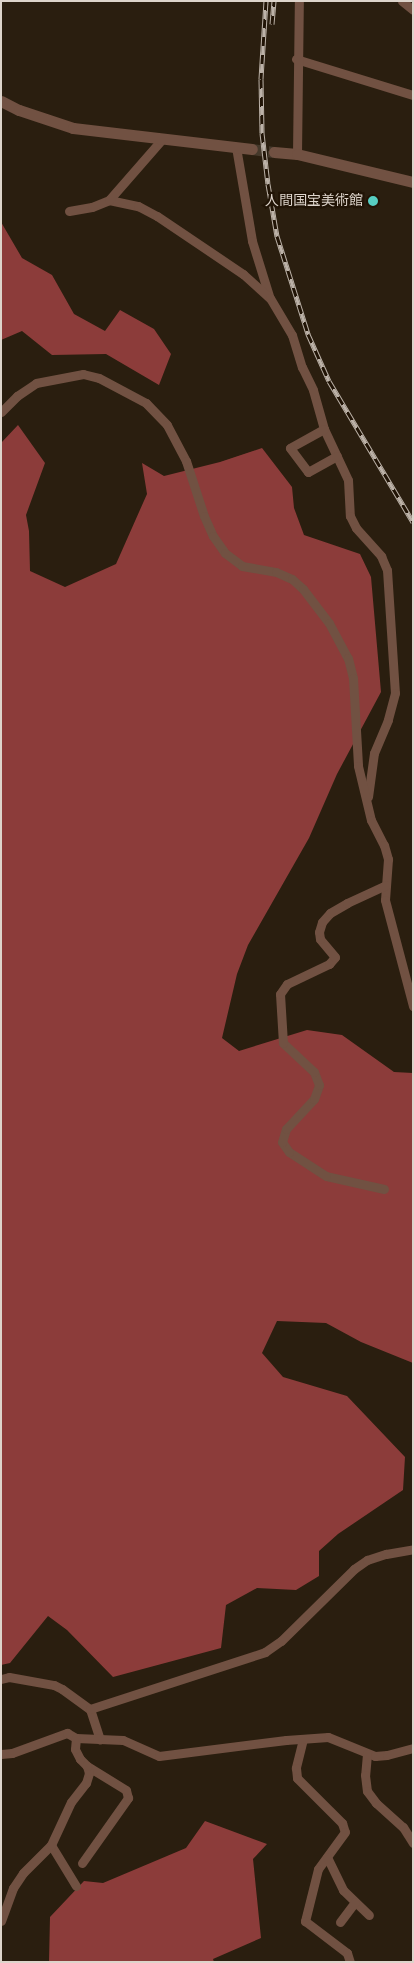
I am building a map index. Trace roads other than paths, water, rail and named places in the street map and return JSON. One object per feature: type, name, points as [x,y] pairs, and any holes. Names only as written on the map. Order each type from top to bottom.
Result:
[{"type":"street","points":[[296,154],[296,59],[299,1]]},
{"type":"street","points":[[402,1],[413,10]]},
{"type":"street","points":[[296,59],[413,95]]},
{"type":"street","points":[[1,101],[19,110],[73,128],[252,149]]},
{"type":"street","points":[[69,211],[92,207],[108,200],[163,138]]},
{"type":"street","points":[[236,147],[252,241],[270,298],[292,335],[324,429],[348,480],[350,516],[356,528],[381,556],[387,570],[395,693],[388,720],[374,752],[367,803]]},
{"type":"street","points":[[274,152],[296,154],[413,182]]},
{"type":"street","points":[[108,200],[138,206],[165,220],[221,261],[243,274],[270,298]]},
{"type":"street","points":[[1,412],[17,396],[36,383],[83,374],[99,378],[146,403],[167,425],[186,461],[204,516],[213,536],[225,553],[242,566],[276,572],[292,579],[303,589],[334,632],[348,658],[353,678],[358,766],[371,820],[384,845],[388,859],[385,900],[413,1006]]},
{"type":"street","points":[[324,429],[290,448],[308,472],[337,456]]},
{"type":"street","points":[[384,1189],[326,1176],[289,1152],[282,1142],[286,1129],[314,1099],[319,1085],[314,1072],[283,1043],[280,994],[287,984],[330,964],[335,956],[324,944],[319,932],[322,922],[330,913],[386,885]]},
{"type":"street","points":[[90,1708],[266,1652],[281,1641],[354,1569],[367,1560],[413,1549]]},
{"type":"street","points":[[1,1679],[9,1677],[54,1685],[90,1708],[100,1739]]},
{"type":"street","points":[[1,1754],[12,1753],[67,1733],[76,1738],[123,1740],[159,1756],[328,1737],[367,1754],[387,1755],[413,1748]]},
{"type":"street","points":[[76,1738],[76,1749],[80,1760],[126,1790],[128,1798],[82,1863]]},
{"type":"street","points":[[303,1739],[296,1768],[297,1778],[342,1823],[345,1832],[318,1869],[305,1921],[347,1953],[350,1962]]},
{"type":"street","points":[[367,1754],[365,1776],[368,1791],[376,1803],[403,1827],[413,1842]]},
{"type":"street","points":[[1,1921],[18,1880],[51,1844],[71,1802],[86,1783],[89,1773],[88,1766]]},
{"type":"street","points":[[51,1844],[76,1886]]},
{"type":"street","points":[[327,1857],[344,1890],[369,1915]]},
{"type":"street","points":[[340,1922],[355,1902]]},
{"type":"tunnel","points":[[252,149],[274,152]]},
{"type":"railway","points":[[266,1],[261,79],[262,133],[277,236],[308,334],[329,381],[413,522]]},
{"type":"railway","points":[[272,24],[274,1]]},
{"type":"place","name":"人間国宝美術館","points":[[373,201]]}]
